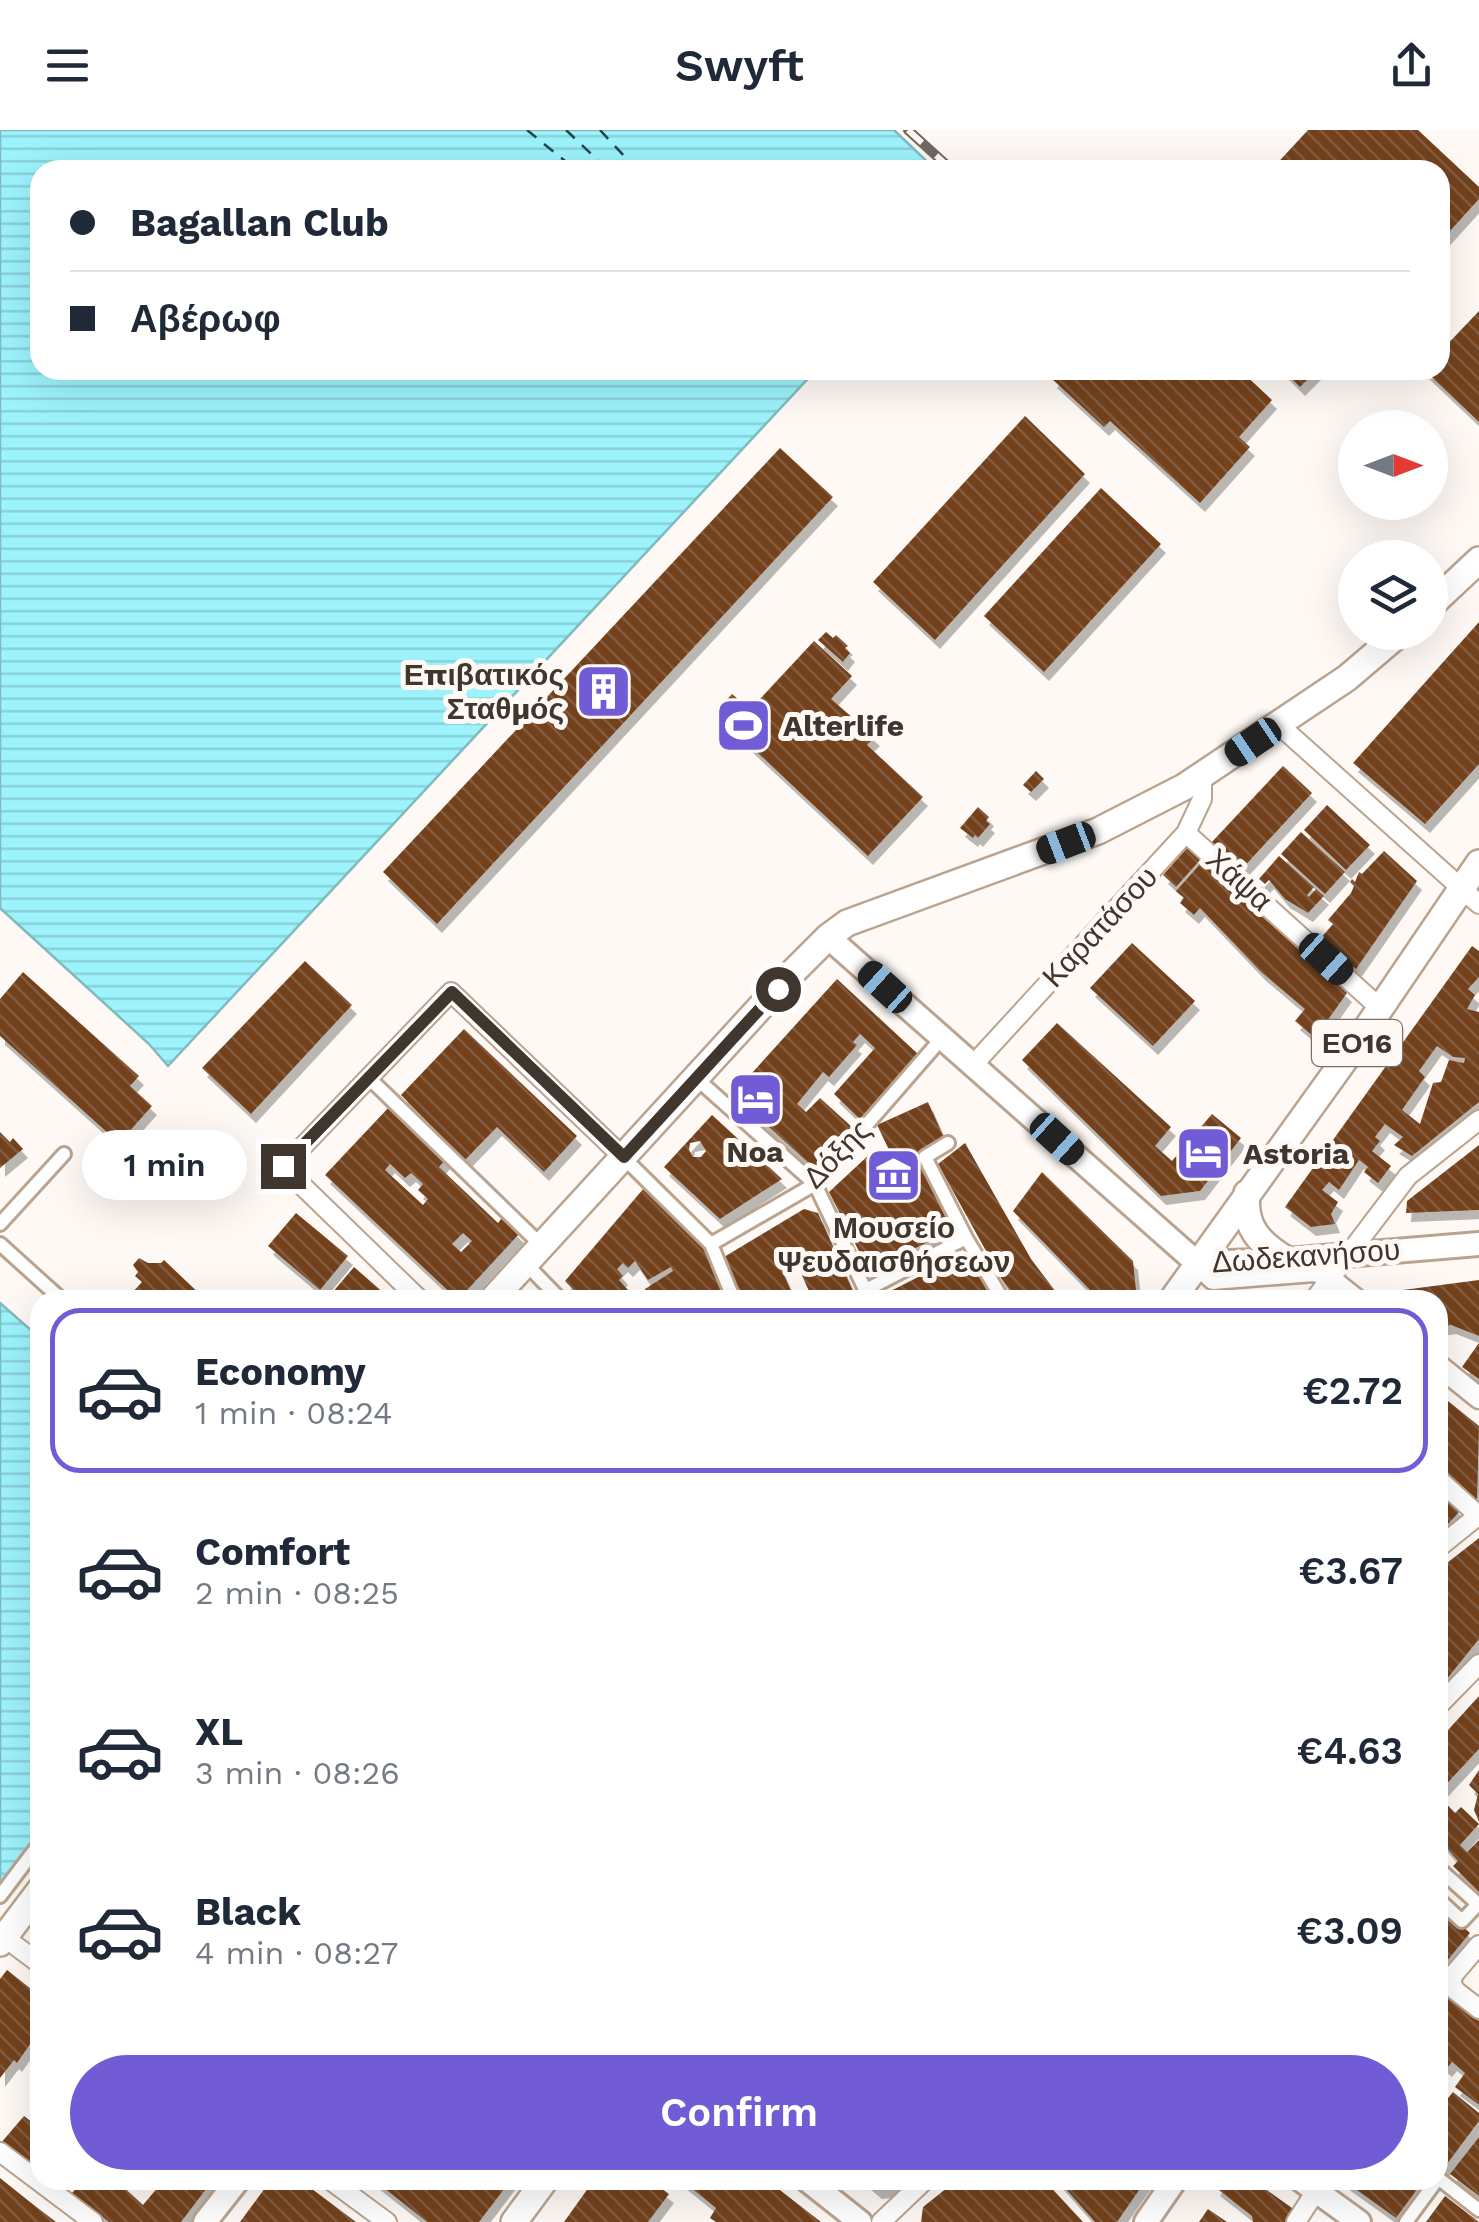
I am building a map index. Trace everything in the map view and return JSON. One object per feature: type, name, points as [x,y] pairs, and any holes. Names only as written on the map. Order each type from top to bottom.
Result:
[{"type":"main road","points":[[1448,589],[1479,560]]},
{"type":"main road","points":[[501,1290],[828,937],[876,911],[1098,830],[1202,776],[1356,671],[1380,650]]},
{"type":"main road","name":"ΕΟ16","points":[[1179,1290],[1380,1008],[1470,896],[1479,863]]},
{"type":"main road","points":[[828,937],[1197,1263]]},
{"type":"main road","points":[[1247,1194],[1246,1207],[1253,1232],[1266,1247],[1287,1260]]},
{"type":"main road","name":"Δωδεκανήσου","points":[[1197,1263],[1287,1260],[1479,1244]]},
{"type":"main road","points":[[2,1940],[30,1903]]},
{"type":"main road","points":[[205,2222],[230,2190]]},
{"type":"main road","points":[[514,2222],[537,2190]]},
{"type":"main road","points":[[820,2190],[860,2222]]},
{"type":"main road","points":[[1146,2222],[1169,2190]]},
{"type":"main road","points":[[1320,2190],[1359,2222]]},
{"type":"street","points":[[1278,724],[1470,896]]},
{"type":"street","name":"Καρατάσου","points":[[973,1065],[1186,833],[1202,800],[1202,776]]},
{"type":"street","name":"Χάψα","points":[[1186,833],[1380,1008]]},
{"type":"street","points":[[410,1290],[283,1166],[452,992],[711,1244],[730,1290]]},
{"type":"street","name":"Δόξης","points":[[711,1244],[815,1184],[942,1038]]},
{"type":"street","points":[[369,1078],[533,1254],[555,1290]]},
{"type":"street","points":[[697,1078],[815,1184],[866,1290]]},
{"type":"street","points":[[1317,1290],[1322,1274],[1345,1255],[1413,1171],[1479,1120]]},
{"type":"street","points":[[948,1143],[924,1157],[997,1290]]},
{"type":"street","points":[[0,1224],[64,1154]]},
{"type":"street","points":[[877,1290],[966,1238]]},
{"type":"street","points":[[0,1244],[51,1290]]},
{"type":"street","name":"Δωδεκανήσου","points":[[1197,1263],[1213,1279],[1322,1274]]},
{"type":"street","points":[[1322,1274],[1344,1290]]},
{"type":"street","points":[[1448,1372],[1479,1398]]},
{"type":"street","points":[[1448,1489],[1479,1515],[1448,1540]]},
{"type":"street","points":[[1448,1696],[1479,1665]]},
{"type":"street","points":[[0,1896],[30,1856]]},
{"type":"street","points":[[1448,1877],[1478,1904],[1462,1922],[1448,1909]]},
{"type":"street","points":[[2,1940],[30,1958]]},
{"type":"street","points":[[1479,1945],[1451,1983],[1479,2009]]},
{"type":"street","points":[[0,2152],[30,2169]]},
{"type":"street","points":[[1448,2187],[1479,2210]]},
{"type":"street","points":[[66,2190],[93,2222]]},
{"type":"street","points":[[344,2190],[387,2222]]},
{"type":"street","points":[[881,2222],[915,2190]]},
{"type":"street","points":[[1296,2222],[1310,2190]]},
{"type":"street","points":[[1406,2222],[1429,2190]]},
{"type":"water","points":[[0,130],[894,130],[926,160],[30,160],[30,380],[807,380],[168,1066],[149,1044],[0,908]]},
{"type":"water","points":[[0,1303],[30,1329],[30,1848],[0,1888]]},
{"type":"building","points":[[1308,130],[1418,130],[1479,187],[1479,199],[1450,231],[1450,160],[1280,160]]},
{"type":"building","points":[[1479,311],[1479,422],[1435,380],[1450,380],[1450,341]]},
{"type":"building","points":[[1053,380],[1251,380],[1272,400],[1239,437],[1250,447],[1200,503],[1110,421],[1104,427]]},
{"type":"building","points":[[1025,416],[1085,474],[935,640],[873,582]]},
{"type":"building","name":"Επιβατικός Σταθμός","points":[[780,448],[833,497],[437,924],[383,872]]},
{"type":"building","points":[[1101,488],[1161,544],[1044,672],[984,616]]},
{"type":"building","points":[[1479,622],[1479,764],[1425,824],[1353,763]]},
{"type":"building","points":[[826,632],[848,646],[845,648],[850,653],[843,662],[818,640]]},
{"type":"building","points":[[814,641],[852,676],[831,699],[875,737],[867,745],[923,797],[868,856],[732,729]]},
{"type":"building","points":[[732,694],[746,706],[730,725],[716,712]]},
{"type":"building","points":[[1283,766],[1312,793],[1240,871],[1211,843]]},
{"type":"building","points":[[1036,771],[1044,779],[1031,792],[1023,785]]},
{"type":"building","points":[[1327,805],[1370,845],[1346,870],[1304,830]]},
{"type":"building","points":[[978,807],[989,817],[986,821],[990,824],[978,838],[973,838],[960,828]]},
{"type":"building","points":[[1301,832],[1345,872],[1325,894],[1281,854]]},
{"type":"building","points":[[1187,848],[1200,860],[1176,887],[1163,875]]},
{"type":"building","points":[[1384,851],[1417,881],[1356,969],[1320,939],[1333,924],[1328,920],[1351,893],[1352,879],[1355,882],[1359,872],[1362,874]]},
{"type":"building","points":[[1279,856],[1314,887],[1309,897],[1316,889],[1324,896],[1308,913],[1285,899],[1269,880],[1265,884],[1259,879]]},
{"type":"building","points":[[1202,862],[1347,993],[1315,1038],[1295,1021],[1305,1009],[1261,972],[1200,908],[1194,915],[1180,903],[1184,898],[1176,891]]},
{"type":"building","points":[[1132,943],[1195,1001],[1153,1046],[1090,988]]},
{"type":"building","points":[[1472,946],[1479,951],[1479,977],[1468,989],[1475,995],[1467,1009],[1479,1012],[1479,1102],[1412,1156],[1394,1145],[1403,1137],[1385,1124],[1375,1137],[1380,1141],[1372,1151],[1391,1166],[1378,1183],[1364,1172],[1368,1167],[1359,1160],[1339,1190],[1329,1182],[1322,1190],[1338,1202],[1331,1214],[1335,1224],[1311,1227],[1285,1207]],"holes":[[[1437,1046],[1453,1057],[1465,1058],[1464,1063],[1449,1060],[1441,1082],[1433,1083],[1420,1124],[1402,1110],[1425,1077],[1419,1071]]]},
{"type":"building","points":[[305,961],[352,1005],[251,1114],[202,1068]]},
{"type":"building","points":[[23,972],[139,1076],[130,1086],[152,1106],[119,1143],[0,1036],[0,999]]},
{"type":"building","points":[[837,979],[919,1055],[860,1119],[834,1094],[875,1048],[860,1034],[853,1042],[857,1045],[829,1077],[823,1072],[797,1104],[806,1112],[820,1098],[852,1127],[815,1169],[733,1094]]},
{"type":"building","points":[[1057,1023],[1171,1127],[1155,1146],[1172,1161],[1212,1114],[1241,1138],[1200,1191],[1161,1196],[1022,1060]]},
{"type":"building","points":[[464,1029],[577,1136],[544,1172],[497,1127],[465,1160],[401,1095]]},
{"type":"building","points":[[928,1102],[945,1140],[915,1156],[952,1230],[869,1271],[829,1192],[872,1152],[886,1162],[893,1158],[877,1125]]},
{"type":"building","points":[[390,1106],[446,1159],[439,1167],[498,1223],[502,1218],[519,1234],[467,1290],[447,1290],[325,1175]],"holes":[[[390,1164],[405,1178],[411,1173],[423,1184],[418,1190],[428,1199],[423,1205],[385,1170]],[[463,1233],[472,1241],[461,1252],[452,1244]]]},
{"type":"building","points":[[712,1115],[782,1179],[720,1219],[664,1167]],"holes":[[[700,1141],[706,1151],[701,1157],[693,1157],[690,1143]]]},
{"type":"building","points":[[0,1132],[23,1149],[0,1168]]},
{"type":"building","points":[[965,1143],[1031,1259],[1054,1290],[1010,1290],[938,1164]]},
{"type":"building","points":[[1479,1145],[1479,1210],[1406,1213],[1407,1201]]},
{"type":"building","points":[[1042,1172],[1133,1261],[1136,1290],[1090,1290],[1013,1211]]},
{"type":"building","points":[[644,1188],[705,1246],[724,1290],[646,1290],[673,1271],[671,1267],[648,1280],[635,1261],[628,1268],[623,1263],[617,1269],[623,1276],[619,1280],[628,1290],[574,1290],[565,1281]]},
{"type":"building","points":[[804,1209],[818,1213],[853,1290],[809,1290],[791,1251],[776,1257],[791,1290],[738,1290],[724,1257]]},
{"type":"building","points":[[296,1213],[348,1256],[320,1290],[268,1246]]},
{"type":"building","points":[[967,1252],[987,1290],[893,1290]]},
{"type":"building","points":[[139,1258],[148,1263],[164,1260],[196,1290],[135,1290],[142,1282],[135,1276],[138,1272],[133,1265]]},
{"type":"building","points":[[354,1267],[380,1290],[334,1290]]},
{"type":"building","points":[[1479,1280],[1479,1336],[1448,1325],[1448,1290],[1403,1290]]},
{"type":"building","points":[[1479,1343],[1479,1379],[1462,1367]]},
{"type":"building","points":[[1448,1401],[1479,1426],[1477,1503],[1448,1478]]},
{"type":"building","points":[[1448,1500],[1460,1511],[1448,1524]]},
{"type":"building","points":[[1479,1538],[1479,1639],[1448,1678],[1448,1562]]},
{"type":"building","points":[[1479,1696],[1479,1749],[1448,1782],[1448,1730]]},
{"type":"building","points":[[1479,1770],[1479,1822],[1474,1810],[1478,1794],[1469,1785]]},
{"type":"building","points":[[1448,1806],[1455,1813],[1461,1807],[1479,1824],[1460,1845],[1467,1852],[1479,1840],[1479,1892],[1453,1866],[1458,1861],[1448,1850]]},
{"type":"building","points":[[1448,1913],[1470,1933],[1448,1960]]},
{"type":"building","points":[[7,1970],[30,1988],[30,2044],[0,2078],[0,1979]]},
{"type":"building","points":[[1448,1998],[1479,2021],[1479,2105],[1455,2087],[1465,2073],[1452,2062],[1448,2067]]},
{"type":"building","points":[[1453,2092],[1479,2113],[1479,2121],[1448,2163],[1448,2098]]},
{"type":"building","points":[[24,2116],[30,2121],[30,2166],[0,2144]]},
{"type":"building","points":[[1479,2137],[1479,2196],[1450,2174]]},
{"type":"building","points":[[0,2178],[30,2202],[56,2222],[0,2222]]},
{"type":"building","points":[[127,2190],[143,2205],[156,2190],[205,2190],[181,2222],[109,2222],[72,2193]]},
{"type":"building","points":[[264,2190],[313,2190],[356,2222],[240,2222]]},
{"type":"building","points":[[387,2190],[503,2190],[479,2222],[427,2222]]},
{"type":"building","points":[[587,2190],[664,2190],[669,2194],[648,2222],[564,2222]]},
{"type":"building","points":[[694,2190],[780,2190],[821,2222],[716,2222],[710,2218],[716,2208]]},
{"type":"building","points":[[944,2190],[1053,2190],[1083,2222],[921,2222],[923,2207]]},
{"type":"building","points":[[1067,2190],[1139,2190],[1117,2222],[1095,2222]]},
{"type":"building","points":[[1219,2190],[1267,2190],[1299,2213],[1292,2222],[1253,2222],[1252,2216]]},
{"type":"building","points":[[1357,2190],[1417,2190],[1396,2218]]},
{"type":"building","points":[[1445,2196],[1479,2222],[1426,2222]]},
{"type":"building","points":[[1208,2209],[1227,2222],[1199,2222]]},
{"type":"ferry route","points":[[527,130],[564,160]]},
{"type":"ferry route","points":[[566,130],[598,160]]},
{"type":"ferry route","points":[[600,130],[628,160]]},
{"type":"railway","points":[[908,130],[941,160]]},
{"type":"place","name":"Επιβατικός Σταθμός","points":[[603,692]]},
{"type":"place","name":"Alterlife","points":[[744,726]]},
{"type":"place","name":"Noa","points":[[755,1099]]},
{"type":"place","name":"Astoria","points":[[1204,1154]]},
{"type":"place","name":"Μουσείο Ψευδαισθήσεων","points":[[894,1175]]},
{"type":"route","points":[[283,1166],[452,992],[624,1157],[778,989]]}]
